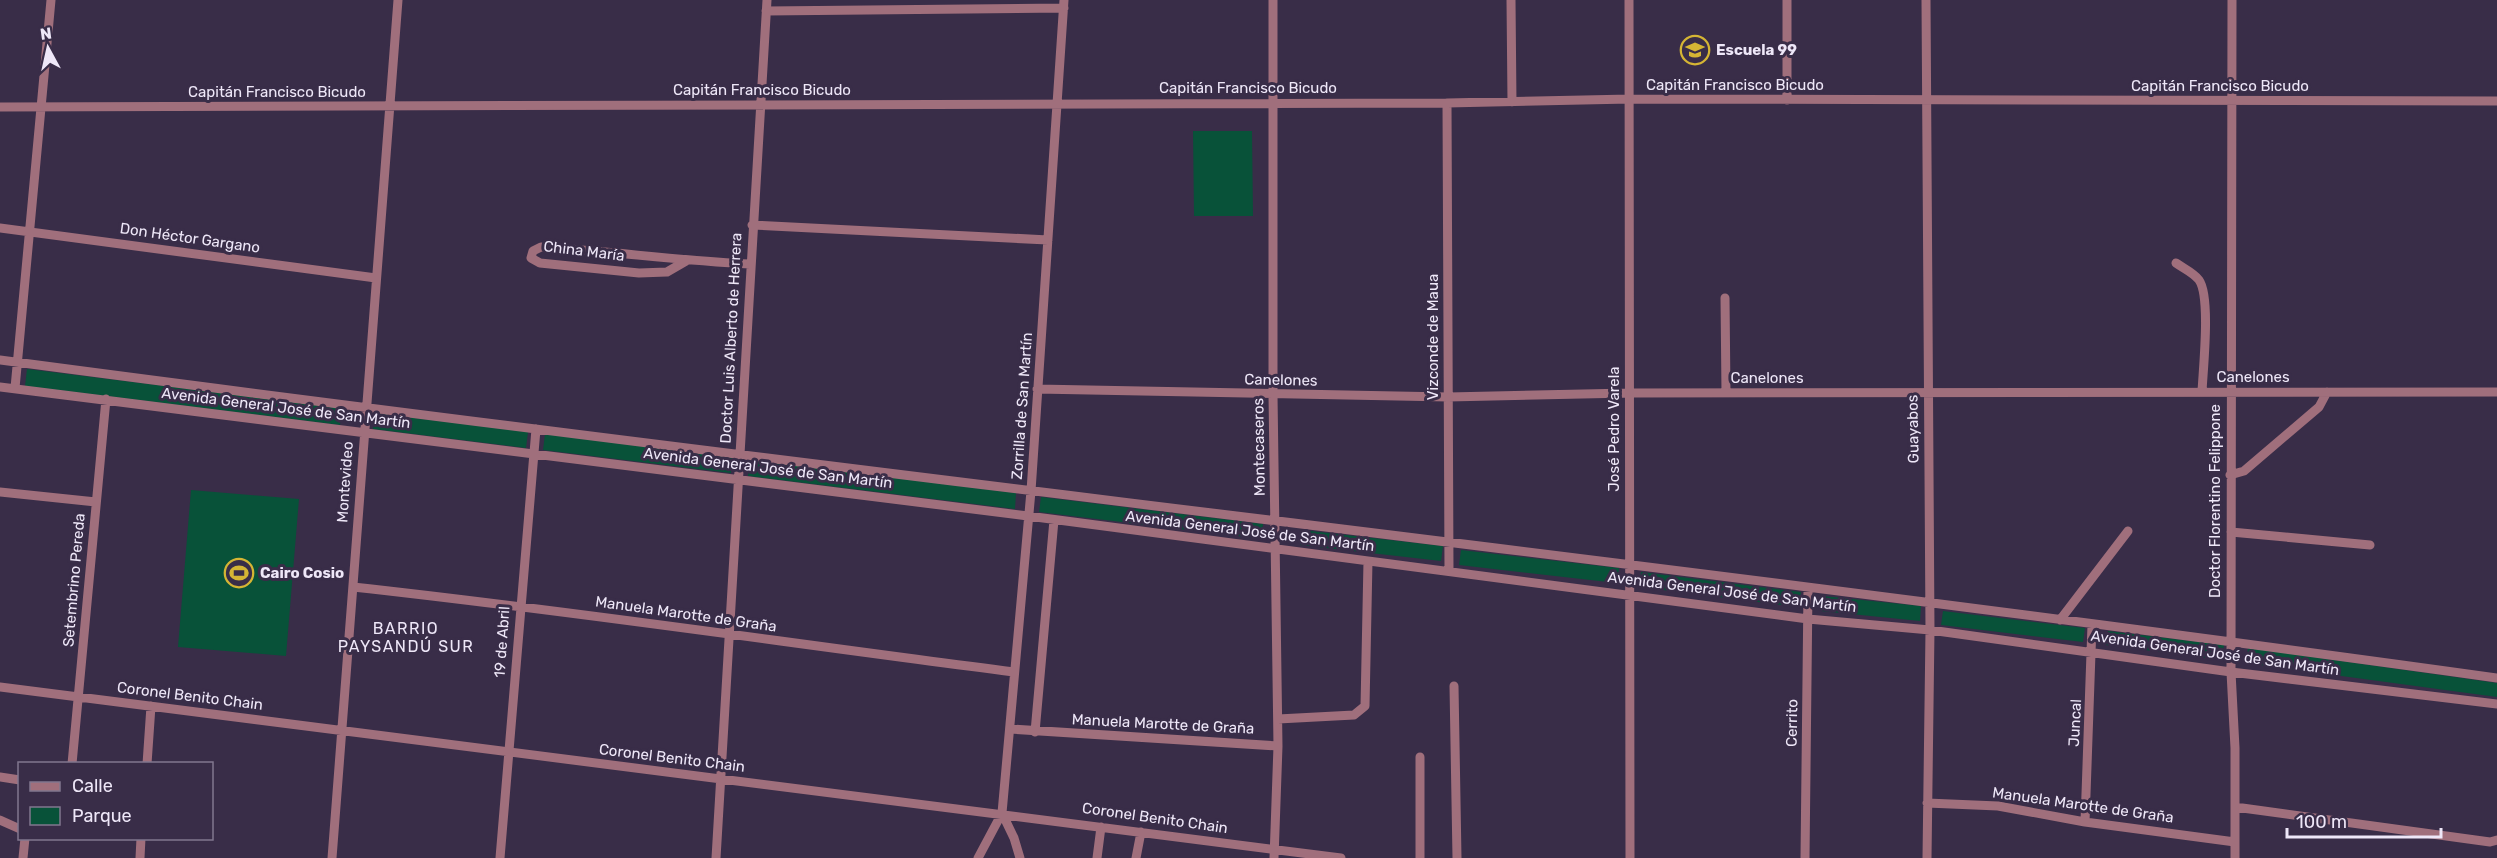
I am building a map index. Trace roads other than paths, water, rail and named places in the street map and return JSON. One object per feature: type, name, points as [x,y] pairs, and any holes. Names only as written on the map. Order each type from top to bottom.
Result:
[{"type":"street","points":[[15,388],[19,363],[39,107],[51,0]]},
{"type":"street","name":"Montevideo","points":[[332,858],[398,0]]},
{"type":"street","name":"Doctor Luis Alberto de Herrera","points":[[716,858],[767,0]]},
{"type":"street","name":"Montecaseros","points":[[1273,0],[1273,396],[1278,718],[1274,854]]},
{"type":"street","points":[[1511,0],[1512,102]]},
{"type":"street","name":"José Pedro Varela","points":[[1629,0],[1629,858]]},
{"type":"street","points":[[1787,0],[1787,100]]},
{"type":"street","name":"Guayabos","points":[[1926,0],[1930,603],[1927,858]]},
{"type":"street","name":"Doctor Florentino Felippone","points":[[2232,0],[2230,475],[2235,858]]},
{"type":"street","points":[[766,11],[1064,4]]},
{"type":"street","name":"Zorrilla de San Martín","points":[[978,858],[1002,813],[1031,491],[1064,4]]},
{"type":"street","name":"Capitán Francisco Bicudo","points":[[0,107],[1058,105],[1447,103],[1630,99],[1926,102],[2497,101]]},
{"type":"street","name":"Vizconde de Maua","points":[[1447,103],[1449,571]]},
{"type":"street","points":[[752,225],[1048,240]]},
{"type":"street","name":"Don Héctor Gargano","points":[[0,228],[376,278]]},
{"type":"street","name":"China María","points":[[686,261],[667,272],[639,273],[540,263],[531,258],[533,251],[541,247],[611,251],[686,261],[750,264]]},
{"type":"street","points":[[2176,263],[2199,279],[2203,291],[2205,314],[2202,392]]},
{"type":"street","points":[[1725,298],[1726,393]]},
{"type":"street","name":"Avenida General José de San Martín","points":[[0,360],[739,455],[1275,519],[1808,589],[2231,641],[2497,678]]},
{"type":"street","name":"Avenida General José de San Martín","points":[[0,387],[1028,516],[1808,619],[1930,630],[2231,672],[2497,704]]},
{"type":"street","name":"Canelones","points":[[1037,389],[1273,396],[1448,397],[1629,393],[2497,392]]},
{"type":"street","points":[[2230,475],[2244,471],[2319,407],[2327,392]]},
{"type":"street","name":"Setembrino Pereda","points":[[72,762],[105,399]]},
{"type":"street","name":"19 de Abril","points":[[500,858],[536,429]]},
{"type":"street","points":[[0,492],[96,502]]},
{"type":"street","points":[[1035,732],[1054,520]]},
{"type":"street","points":[[2060,620],[2128,531]]},
{"type":"street","points":[[2231,532],[2370,545]]},
{"type":"street","points":[[1278,718],[1354,716],[1365,706],[1368,561]]},
{"type":"street","name":"Manuela Marotte de Graña","points":[[353,587],[520,605],[729,636],[1014,672]]},
{"type":"street","name":"Cerrito","points":[[1805,858],[1808,589]]},
{"type":"street","name":"Juncal","points":[[2085,822],[2093,653],[2092,625]]},
{"type":"street","points":[[1454,686],[1456,858]]},
{"type":"street","name":"Coronel Benito Chain","points":[[0,687],[1002,813],[1141,832],[1274,854],[1341,858]]},
{"type":"street","points":[[147,762],[151,706]]},
{"type":"street","name":"Manuela Marotte de Graña","points":[[1010,729],[1278,746]]},
{"type":"street","points":[[1420,757],[1420,858]]},
{"type":"street","points":[[0,777],[18,780]]},
{"type":"street","name":"Manuela Marotte de Graña","points":[[1927,803],[1998,806],[2085,822],[2235,842]]},
{"type":"street","points":[[2235,807],[2490,842],[2497,840]]},
{"type":"street","points":[[1002,813],[1014,838],[1020,858]]},
{"type":"street","points":[[0,820],[18,828]]},
{"type":"street","points":[[1097,858],[1101,826]]},
{"type":"street","points":[[1136,858],[1141,832]]},
{"type":"street","points":[[23,858],[25,840]]},
{"type":"street","points":[[140,858],[141,840]]},
{"type":"place","name":"Escuela 99","points":[[1695,50]]},
{"type":"place","name":"Cairo Cosio","points":[[239,573]]},
{"type":"district","name":"BARRIO PAYSANDÚ SUR","points":[[406,637]]}]
